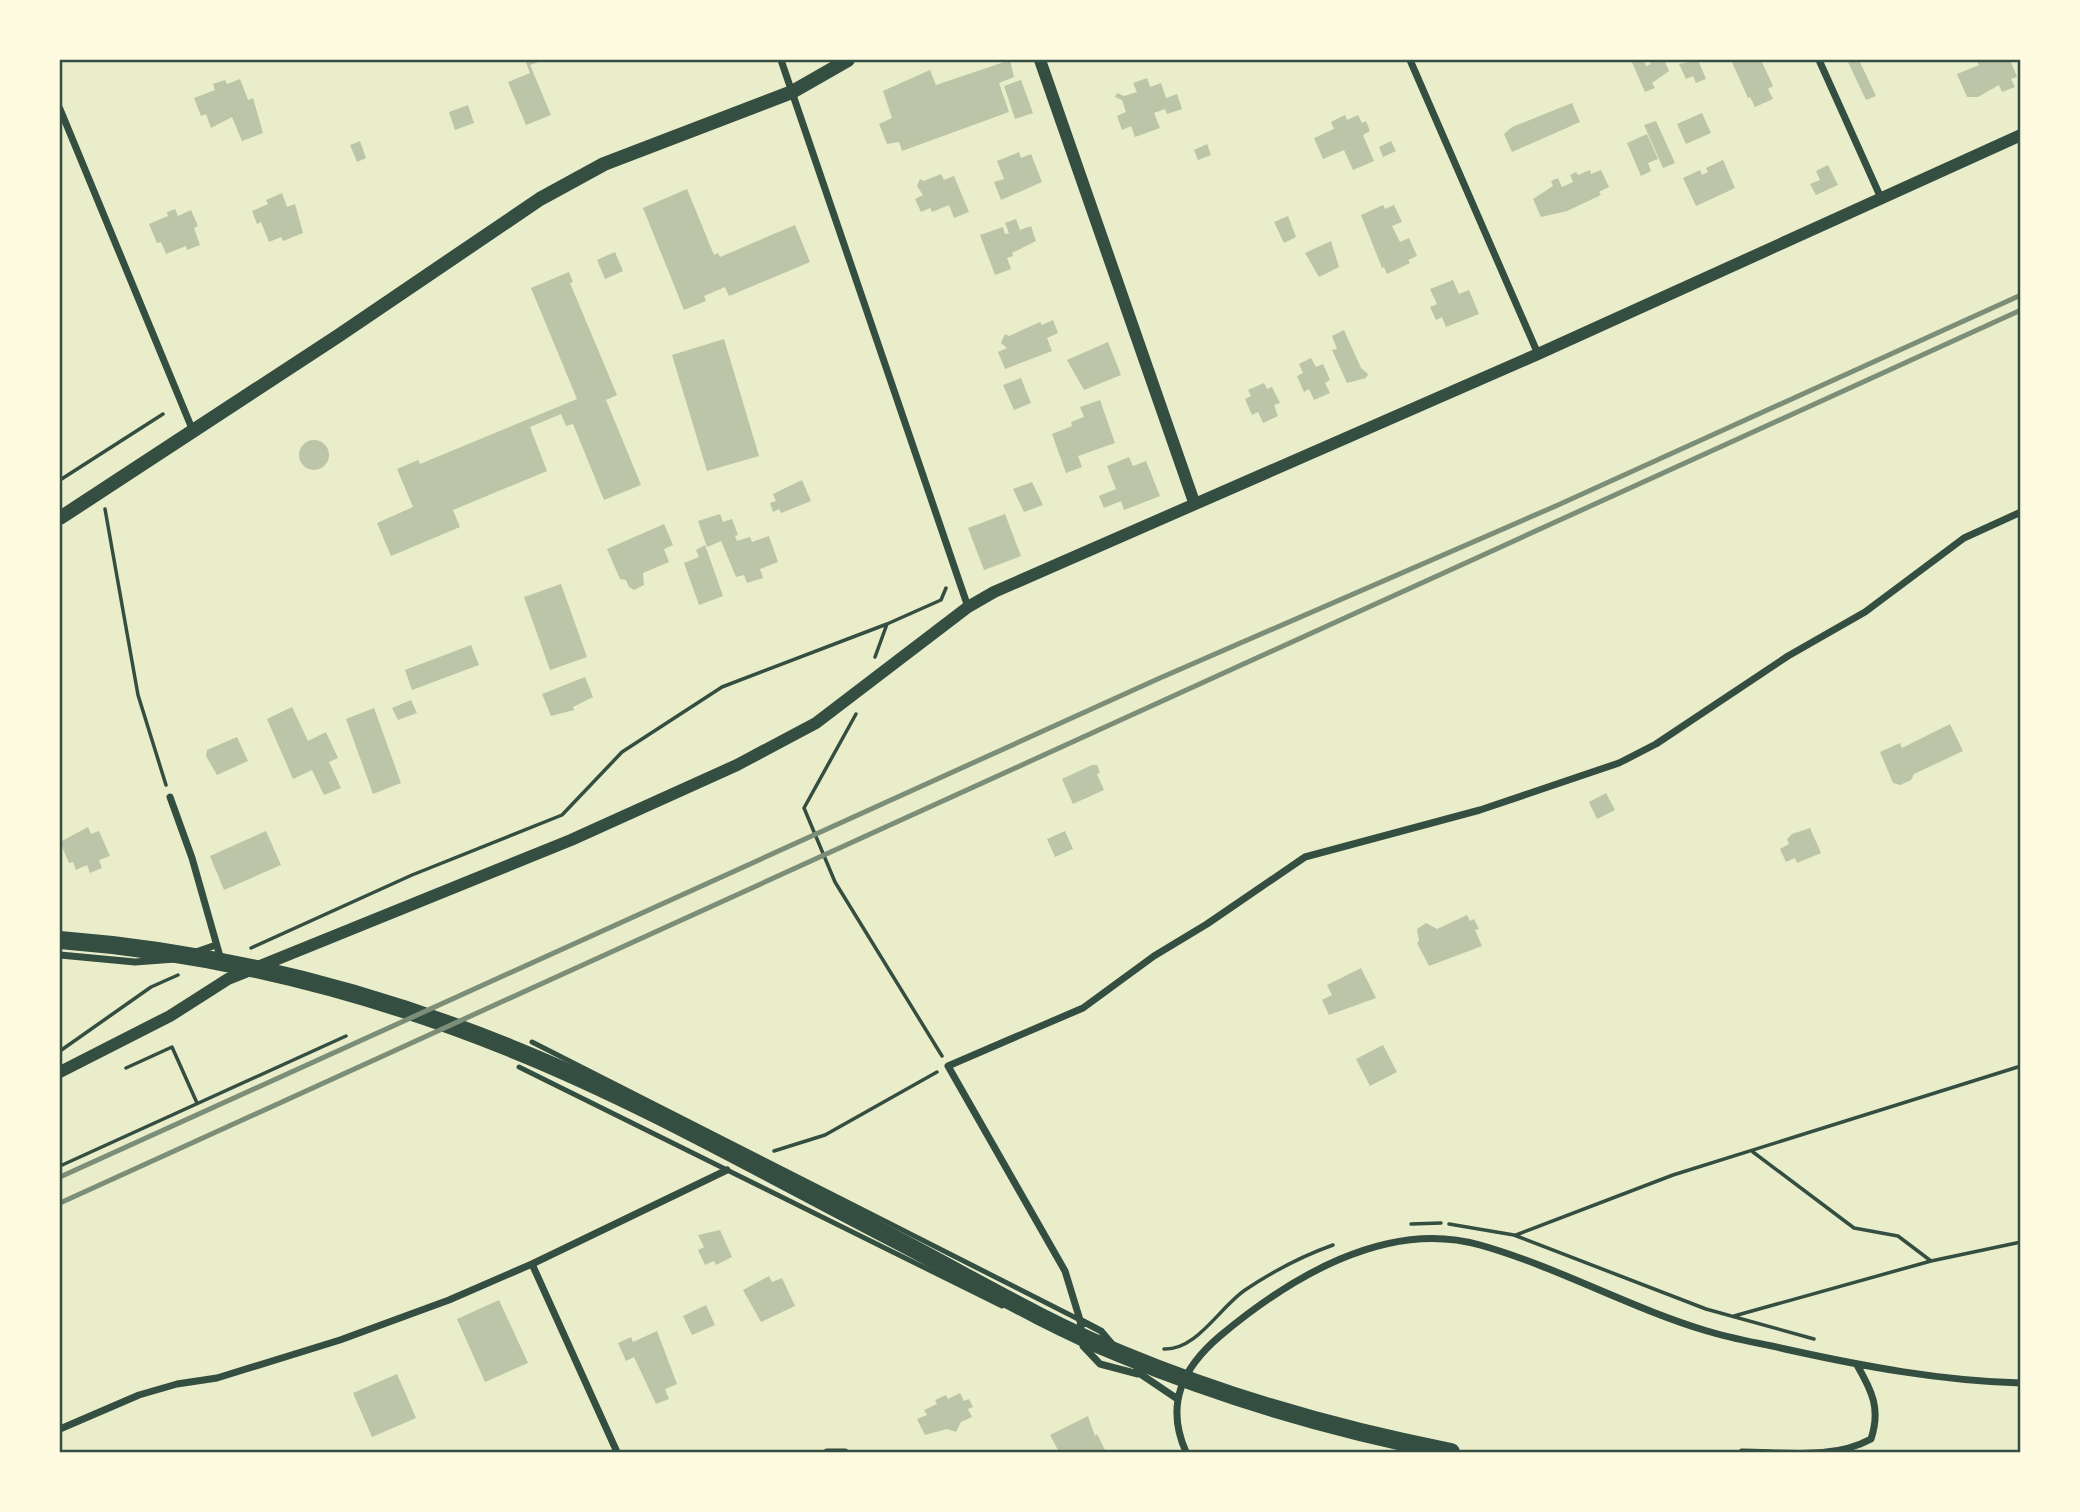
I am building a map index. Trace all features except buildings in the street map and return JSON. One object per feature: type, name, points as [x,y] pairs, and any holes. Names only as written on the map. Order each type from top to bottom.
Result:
[{"type":"main road","points":[[60,518],[540,199],[604,164],[792,92],[848,60]]},
{"type":"main road","points":[[60,940],[183,955],[265,971],[412,1011],[499,1044],[613,1094],[1119,1353],[1286,1412],[1405,1447],[1451,1452]]},
{"type":"street","points":[[781,60],[968,607]]},
{"type":"street","points":[[1040,60],[1194,502]]},
{"type":"street","points":[[1410,60],[1538,354]]},
{"type":"street","points":[[1819,60],[1881,198]]},
{"type":"street","points":[[60,109],[192,431]]},
{"type":"street","points":[[60,1073],[139,1033],[228,979],[663,800],[816,723],[862,691],[968,607],[994,592],[1194,502],[1538,354],[2021,135]]},
{"type":"street","points":[[1176,1398],[1138,1374],[1100,1364],[1083,1346],[1077,1305],[1065,1271],[948,1066],[1083,1008],[1154,956],[1207,925],[1305,857],[1480,810],[1619,763],[1656,744],[1788,656],[1866,612],[1964,538],[2021,512]]},
{"type":"street","points":[[170,797],[192,858],[228,979]]},
{"type":"street","points":[[60,955],[167,961],[216,945]]},
{"type":"street","points":[[60,1429],[139,1395],[177,1384],[217,1378],[340,1340],[533,1264],[727,1170]]},
{"type":"street","points":[[1186,1452],[1176,1420],[1176,1398],[1191,1369],[1216,1339],[1261,1302],[1298,1279],[1335,1262],[1401,1241],[1477,1244],[1707,1331],[1857,1365],[2021,1383]]},
{"type":"street","points":[[533,1264],[617,1452]]},
{"type":"street","points":[[1080,1320],[1101,1331],[1129,1360],[1138,1374]]},
{"type":"street","points":[[1742,1452],[1830,1452],[1852,1449],[1871,1439],[1878,1420],[1875,1398],[1857,1365]]},
{"type":"street","points":[[827,1452],[845,1452]]},
{"type":"lane","points":[[532,1042],[1080,1320]]},
{"type":"lane","points":[[519,1067],[1083,1346]]},
{"type":"lane","points":[[727,1170],[757,1155]]},
{"type":"path","points":[[60,480],[163,414]]},
{"type":"path","points":[[105,509],[138,695],[170,797]]},
{"type":"path","points":[[219,956],[259,946],[412,874],[562,815],[622,752],[722,687],[887,624],[941,600],[954,566]]},
{"type":"path","points":[[757,1155],[825,1135],[948,1066],[835,882],[804,808],[855,715],[887,624]]},
{"type":"path","points":[[60,1051],[151,987],[185,971]]},
{"type":"path","points":[[60,1158],[61,1165],[346,1036]]},
{"type":"path","points":[[126,1068],[172,1047],[197,1104]]},
{"type":"path","points":[[1514,1235],[1673,1175],[2021,1066]]},
{"type":"path","points":[[1753,1152],[1854,1228],[1898,1236],[1931,1261]]},
{"type":"path","points":[[1401,1226],[1425,1222],[1464,1225],[1514,1235],[1633,1283],[1732,1317],[1819,1340]]},
{"type":"path","points":[[1156,1348],[1167,1350],[1185,1346],[1243,1292],[1319,1250],[1342,1242]]},
{"type":"path","points":[[1732,1317],[1931,1261],[2021,1242]]},
{"type":"railway","points":[[60,1177],[1160,678],[1558,505],[2021,295]]},
{"type":"railway","points":[[60,1203],[2021,310]]}]
